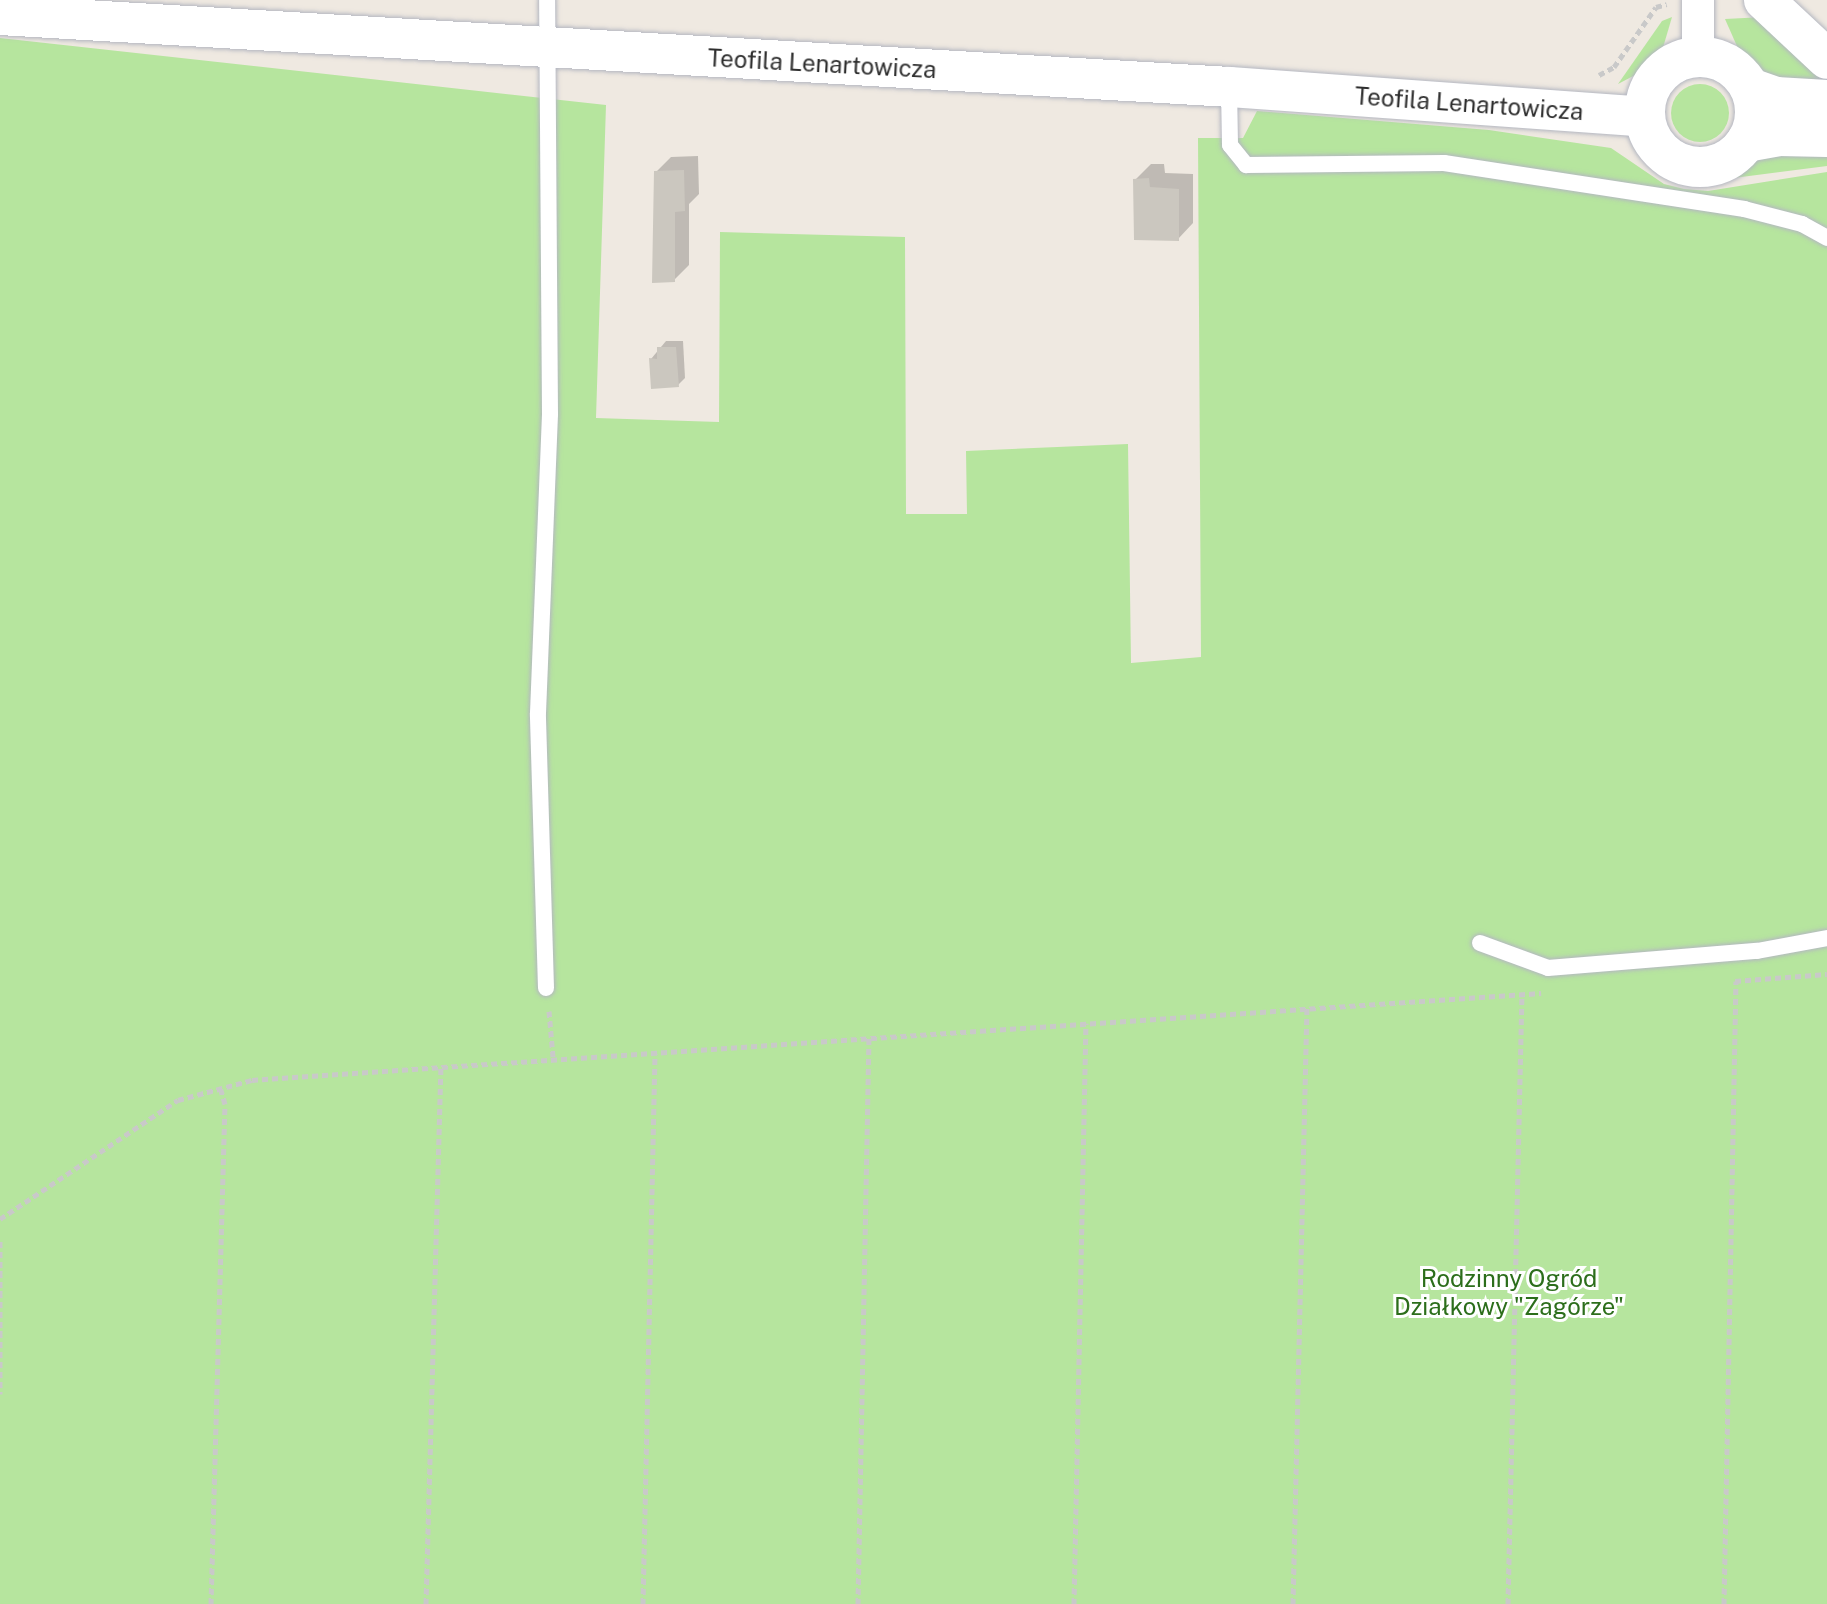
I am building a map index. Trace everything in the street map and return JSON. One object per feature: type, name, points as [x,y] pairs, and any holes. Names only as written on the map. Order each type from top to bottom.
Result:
[{"type":"street","points":[[1764,0],[1827,59]]},
{"type":"street","points":[[1685,2],[1698,57]]},
{"type":"street","name":"Teofila Lenartowicza","points":[[0,15],[1229,87],[1644,117]]},
{"type":"street","points":[[1698,57],[1734,69],[1750,88],[1755,112],[1746,142],[1733,156],[1712,167],[1683,165],[1656,147],[1644,117],[1647,95],[1664,70],[1698,57]]},
{"type":"street","points":[[1750,88],[1776,97],[1827,100]]},
{"type":"street","points":[[1746,142],[1779,136],[1827,137]]},
{"type":"lane","points":[[546,988],[538,713],[550,414],[547,0]]},
{"type":"lane","points":[[1229,87],[1230,145],[1246,165],[1444,163],[1744,209],[1802,224],[1827,238]]},
{"type":"lane","points":[[1480,943],[1548,968],[1757,951],[1827,938]]},
{"type":"path","points":[[1595,75],[1614,67],[1656,7],[1685,2]]},
{"type":"path","points":[[1720,982],[1827,974]]},
{"type":"path","points":[[1724,1604],[1736,981]]},
{"type":"path","points":[[546,988],[553,1057]]},
{"type":"path","points":[[0,1219],[178,1100],[252,1080],[553,1057],[655,1053],[1553,992]]},
{"type":"path","points":[[1508,1604],[1522,994]]},
{"type":"path","points":[[1293,1604],[1307,1007]]},
{"type":"path","points":[[1074,1604],[1086,1023]]},
{"type":"path","points":[[858,1604],[869,1037]]},
{"type":"path","points":[[643,1604],[655,1053]]},
{"type":"path","points":[[426,1604],[441,1065]]},
{"type":"path","points":[[211,1604],[225,1104],[220,1087]]},
{"type":"path","points":[[0,1241],[0,1394]]},
{"type":"green space","points":[[1672,17],[1662,51],[1639,73],[1618,84],[1662,21]]},
{"type":"green space","points":[[1764,17],[1827,77],[1827,90],[1764,78],[1740,53],[1725,19]]},
{"type":"green space","name":"Rodzinny Ogród Działkowy \"Zagórze\"","points":[[0,38],[606,105],[596,418],[719,422],[720,232],[905,237],[906,514],[967,514],[966,451],[1128,444],[1131,663],[1201,657],[1198,138],[1243,138],[1257,111],[1489,130],[1611,148],[1664,184],[1684,189],[1708,191],[1827,172],[1827,1604],[0,1604]]},
{"type":"green space","points":[[1700,84],[1721,92],[1729,113],[1721,134],[1700,142],[1679,134],[1671,113],[1679,92]]},
{"type":"green space","points":[[1827,150],[1827,166],[1718,180],[1757,158]]},
{"type":"building","points":[[684,170],[685,211],[675,212],[675,282],[652,283],[654,171]]},
{"type":"building","points":[[1149,178],[1150,187],[1179,189],[1179,241],[1134,240],[1133,179]]},
{"type":"building","points":[[657,347],[676,347],[679,387],[651,389],[649,358],[657,359]]}]
